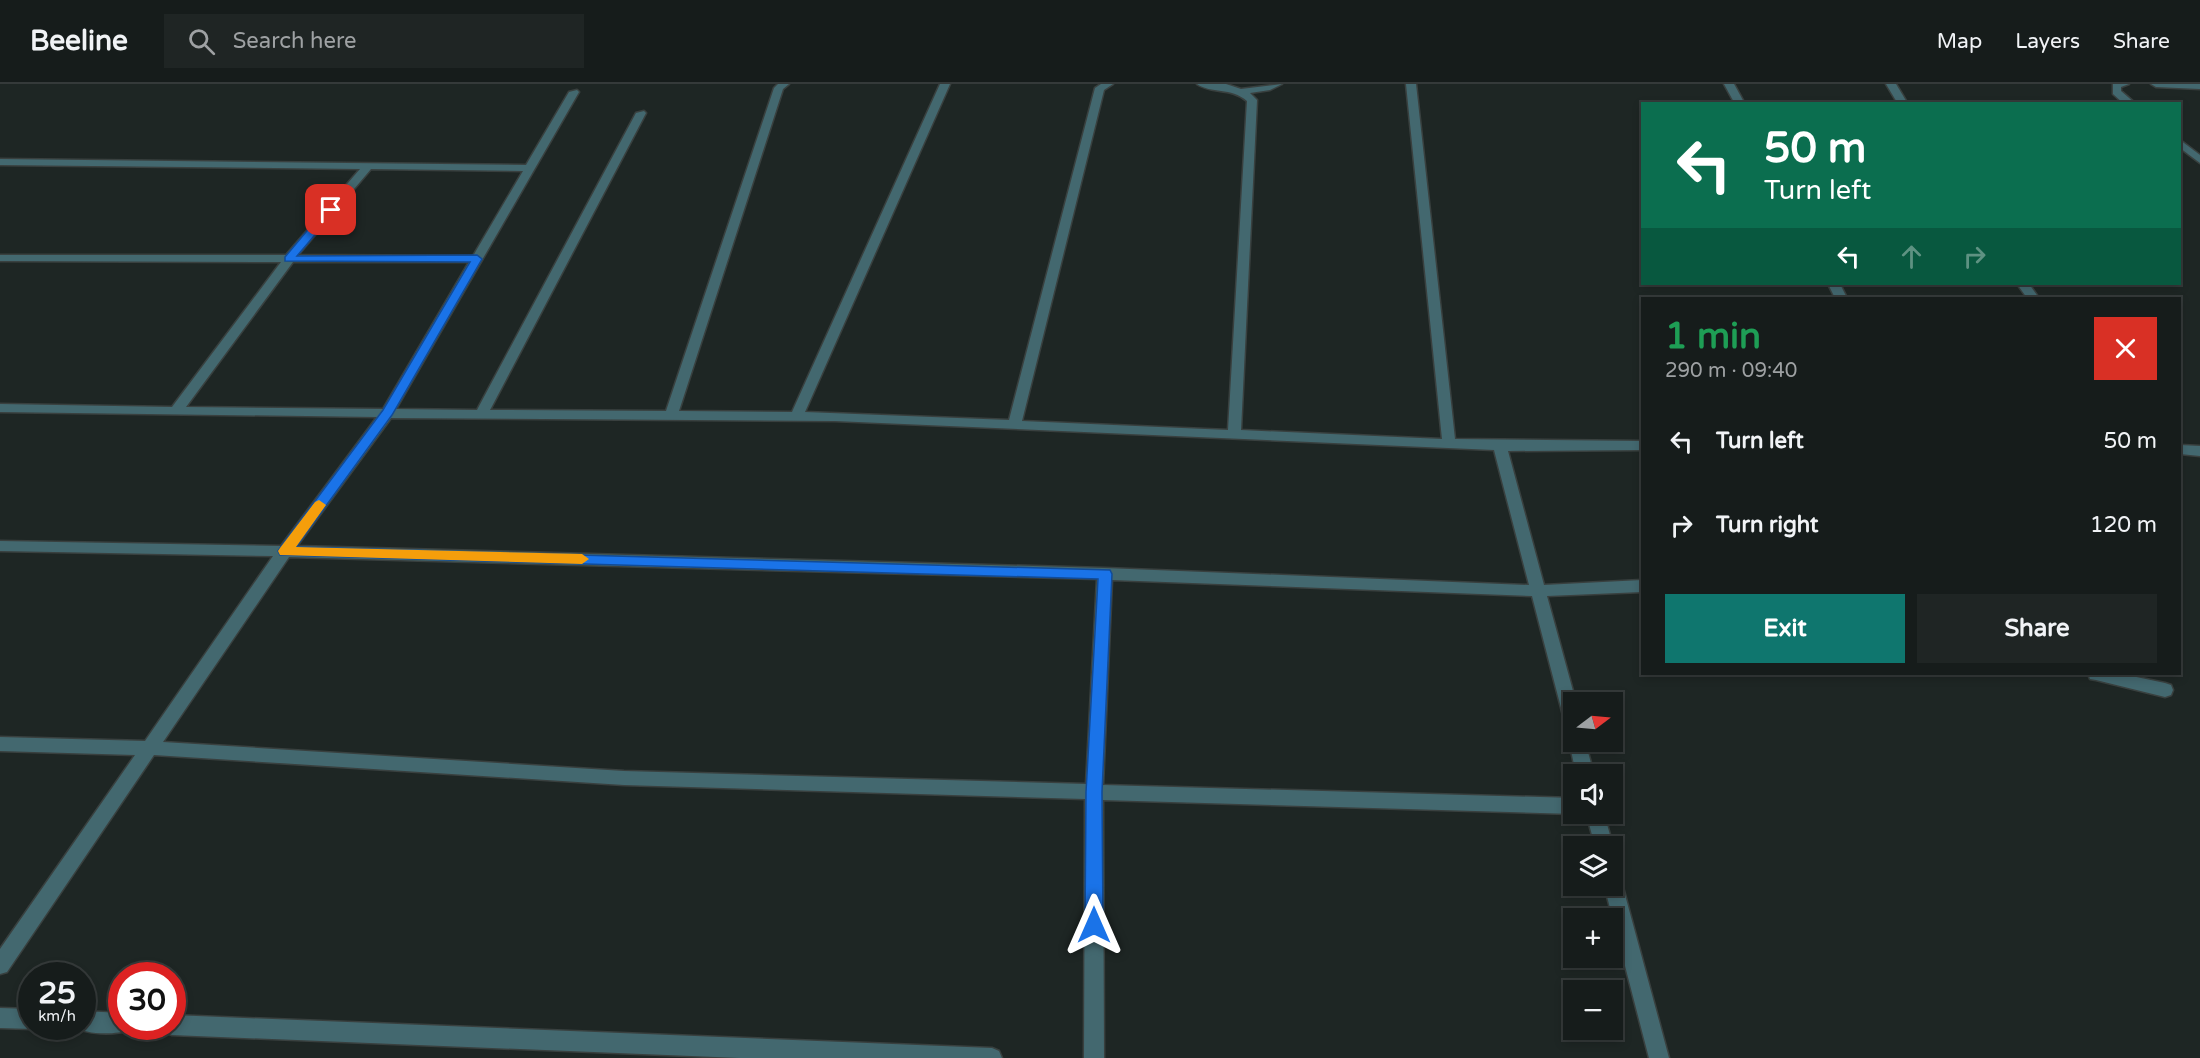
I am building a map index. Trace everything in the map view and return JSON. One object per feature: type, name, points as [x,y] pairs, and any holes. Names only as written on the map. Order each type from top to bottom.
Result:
[{"type":"street","points":[[671,416],[779,88],[784,84]]},
{"type":"street","points":[[796,417],[945,84]]},
{"type":"street","points":[[1014,425],[1100,88],[1108,84]]},
{"type":"street","points":[[1202,84],[1225,86],[1243,92],[1252,100],[1234,434]]},
{"type":"street","points":[[1243,92],[1276,84]]},
{"type":"street","points":[[1411,84],[1449,443]]},
{"type":"street","points":[[1730,84],[1739,102]]},
{"type":"street","points":[[1890,84],[1903,102]]},
{"type":"street","points":[[2124,84],[2117,85],[2116,92],[2128,102]]},
{"type":"street","points":[[2156,84],[2200,86]]},
{"type":"street","points":[[0,965],[285,551],[388,412],[574,92]]},
{"type":"street","points":[[481,414],[641,113]]},
{"type":"street","points":[[2181,144],[2200,160]]},
{"type":"street","points":[[0,162],[530,168]]},
{"type":"street","points":[[176,411],[289,259],[367,167]]},
{"type":"street","points":[[0,258],[477,259]]},
{"type":"street","points":[[0,408],[796,417],[1500,446],[1641,445]]},
{"type":"street","points":[[1500,446],[1565,692]]},
{"type":"street","points":[[2181,450],[2200,451]]},
{"type":"street","points":[[0,546],[285,551],[1105,574],[1539,591],[1641,586]]},
{"type":"street","points":[[1094,1058],[1094,792],[1105,574]]},
{"type":"street","points":[[2100,675],[2165,690]]},
{"type":"street","points":[[0,744],[151,748],[624,778],[1563,806]]},
{"type":"street","points":[[1616,896],[1659,1058]]},
{"type":"street","points":[[0,1018],[18,1019]]},
{"type":"street","points":[[186,1026],[992,1058]]},
{"type":"slow traffic","points":[[319,505],[285,551],[582,559]]},
{"type":"route","points":[[331,210],[289,259],[477,259],[388,412],[285,551],[1105,574],[1094,792],[1094,925]]}]
